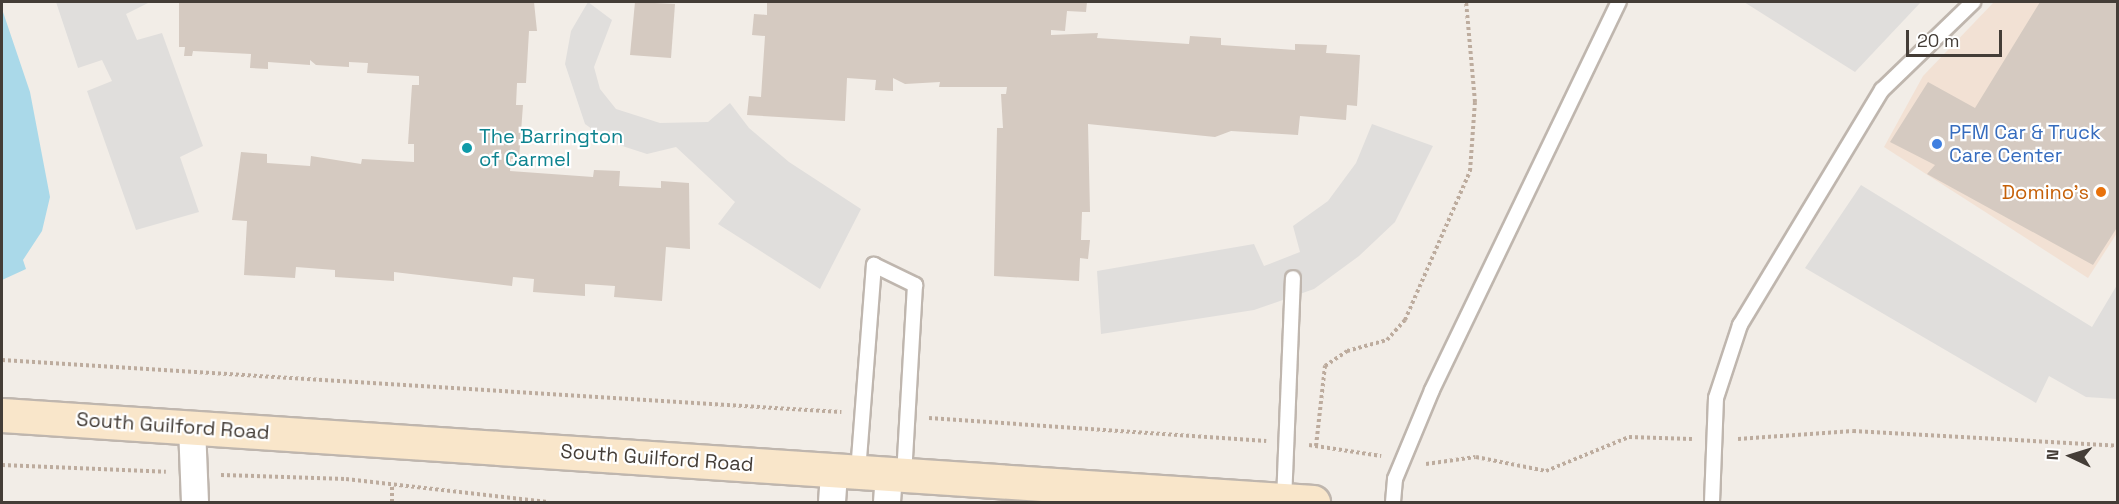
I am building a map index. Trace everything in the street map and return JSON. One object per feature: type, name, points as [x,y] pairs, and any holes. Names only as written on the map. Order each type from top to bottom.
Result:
[{"type":"main road","name":"South Guilford Road","points":[[2,415],[192,427],[875,479],[1298,502]]},
{"type":"street","points":[[192,427],[195,502]]},
{"type":"street","points":[[832,502],[875,479]]},
{"type":"lane","points":[[1393,502],[1395,479],[1432,390],[1619,2]]},
{"type":"lane","points":[[1712,502],[1716,398],[1740,325],[1882,90],[1973,2]]},
{"type":"lane","points":[[874,266],[915,285],[875,479],[874,266]]},
{"type":"lane","points":[[1293,278],[1298,502]]},
{"type":"path","points":[[1316,446],[1325,366],[1347,351],[1387,340],[1405,320],[1470,171],[1475,102],[1466,2]]},
{"type":"path","points":[[2,360],[844,412]]},
{"type":"path","points":[[916,417],[1260,441]]},
{"type":"path","points":[[2,465],[155,472]]},
{"type":"path","points":[[233,475],[392,485],[548,502]]},
{"type":"path","points":[[392,485],[392,502]]},
{"type":"shaded area","points":[[56,2],[150,2],[126,14],[137,40],[162,33],[203,146],[180,157],[199,212],[136,230],[87,91],[112,81],[102,60],[78,68]]},
{"type":"shaded area","points":[[588,2],[612,20],[594,67],[600,89],[616,109],[660,123],[708,122],[730,103],[749,128],[789,162],[861,209],[820,289],[718,224],[735,202],[676,147],[647,154],[610,142],[585,124],[565,64],[571,31]]},
{"type":"shaded area","points":[[1744,2],[1921,2],[1855,72]]},
{"type":"shaded area","points":[[1994,2],[2117,2],[2117,233],[2088,278],[1884,147],[1923,76]]},
{"type":"shaded area","points":[[1372,124],[1433,146],[1395,222],[1359,256],[1314,289],[1254,310],[1101,334],[1097,271],[1254,244],[1264,266],[1300,252],[1293,226],[1328,201],[1356,163]]},
{"type":"shaded area","points":[[1861,185],[2092,327],[2117,285],[2117,399],[2086,397],[2049,376],[2036,403],[1805,268]]},
{"type":"water","points":[[2,9],[30,92],[50,197],[42,231],[23,260],[26,269],[2,280]]},
{"type":"building","name":"The Barrington of Carmel","points":[[179,2],[534,2],[537,31],[529,31],[526,83],[517,83],[516,105],[523,105],[519,159],[511,159],[510,171],[593,177],[594,170],[620,171],[619,186],[661,188],[661,181],[689,183],[690,249],[666,247],[662,301],[614,297],[615,286],[585,284],[585,296],[533,292],[534,279],[513,277],[512,286],[394,272],[394,281],[335,277],[335,270],[296,267],[295,278],[244,275],[247,221],[232,220],[241,152],[267,154],[267,163],[310,166],[311,156],[361,164],[362,159],[414,162],[414,144],[408,144],[412,85],[419,85],[419,76],[367,73],[368,63],[349,62],[349,67],[316,65],[310,60],[310,65],[268,62],[268,69],[250,68],[251,54],[193,51],[192,56],[184,56],[185,47],[179,47]]},
{"type":"building","points":[[635,2],[675,4],[671,58],[630,55]]},
{"type":"building","points":[[767,2],[1087,2],[1086,12],[1067,11],[1065,31],[1051,30],[1051,35],[1098,33],[1097,38],[1189,44],[1190,36],[1221,38],[1221,45],[1295,50],[1295,44],[1327,45],[1326,53],[1360,55],[1357,106],[1347,105],[1346,120],[1300,116],[1298,135],[1231,131],[1215,137],[1088,124],[1090,212],[1082,212],[1081,240],[1090,240],[1088,259],[1080,258],[1079,281],[994,276],[997,128],[1003,128],[1001,94],[1006,94],[1007,87],[939,87],[940,82],[905,84],[893,78],[893,91],[875,90],[876,80],[847,78],[845,121],[747,115],[749,96],[761,97],[765,36],[752,35],[754,14],[767,15]]},
{"type":"building","points":[[2040,2],[2118,2],[2118,226],[2093,265],[1927,174],[1935,165],[1890,142],[1928,82],[1975,108]]},
{"type":"place","name":"PFM Car & Truck Care Center","points":[[1937,144]]},
{"type":"place","name":"The Barrington of Carmel","points":[[467,148]]},
{"type":"place","name":"Domino's","points":[[2101,192]]}]
